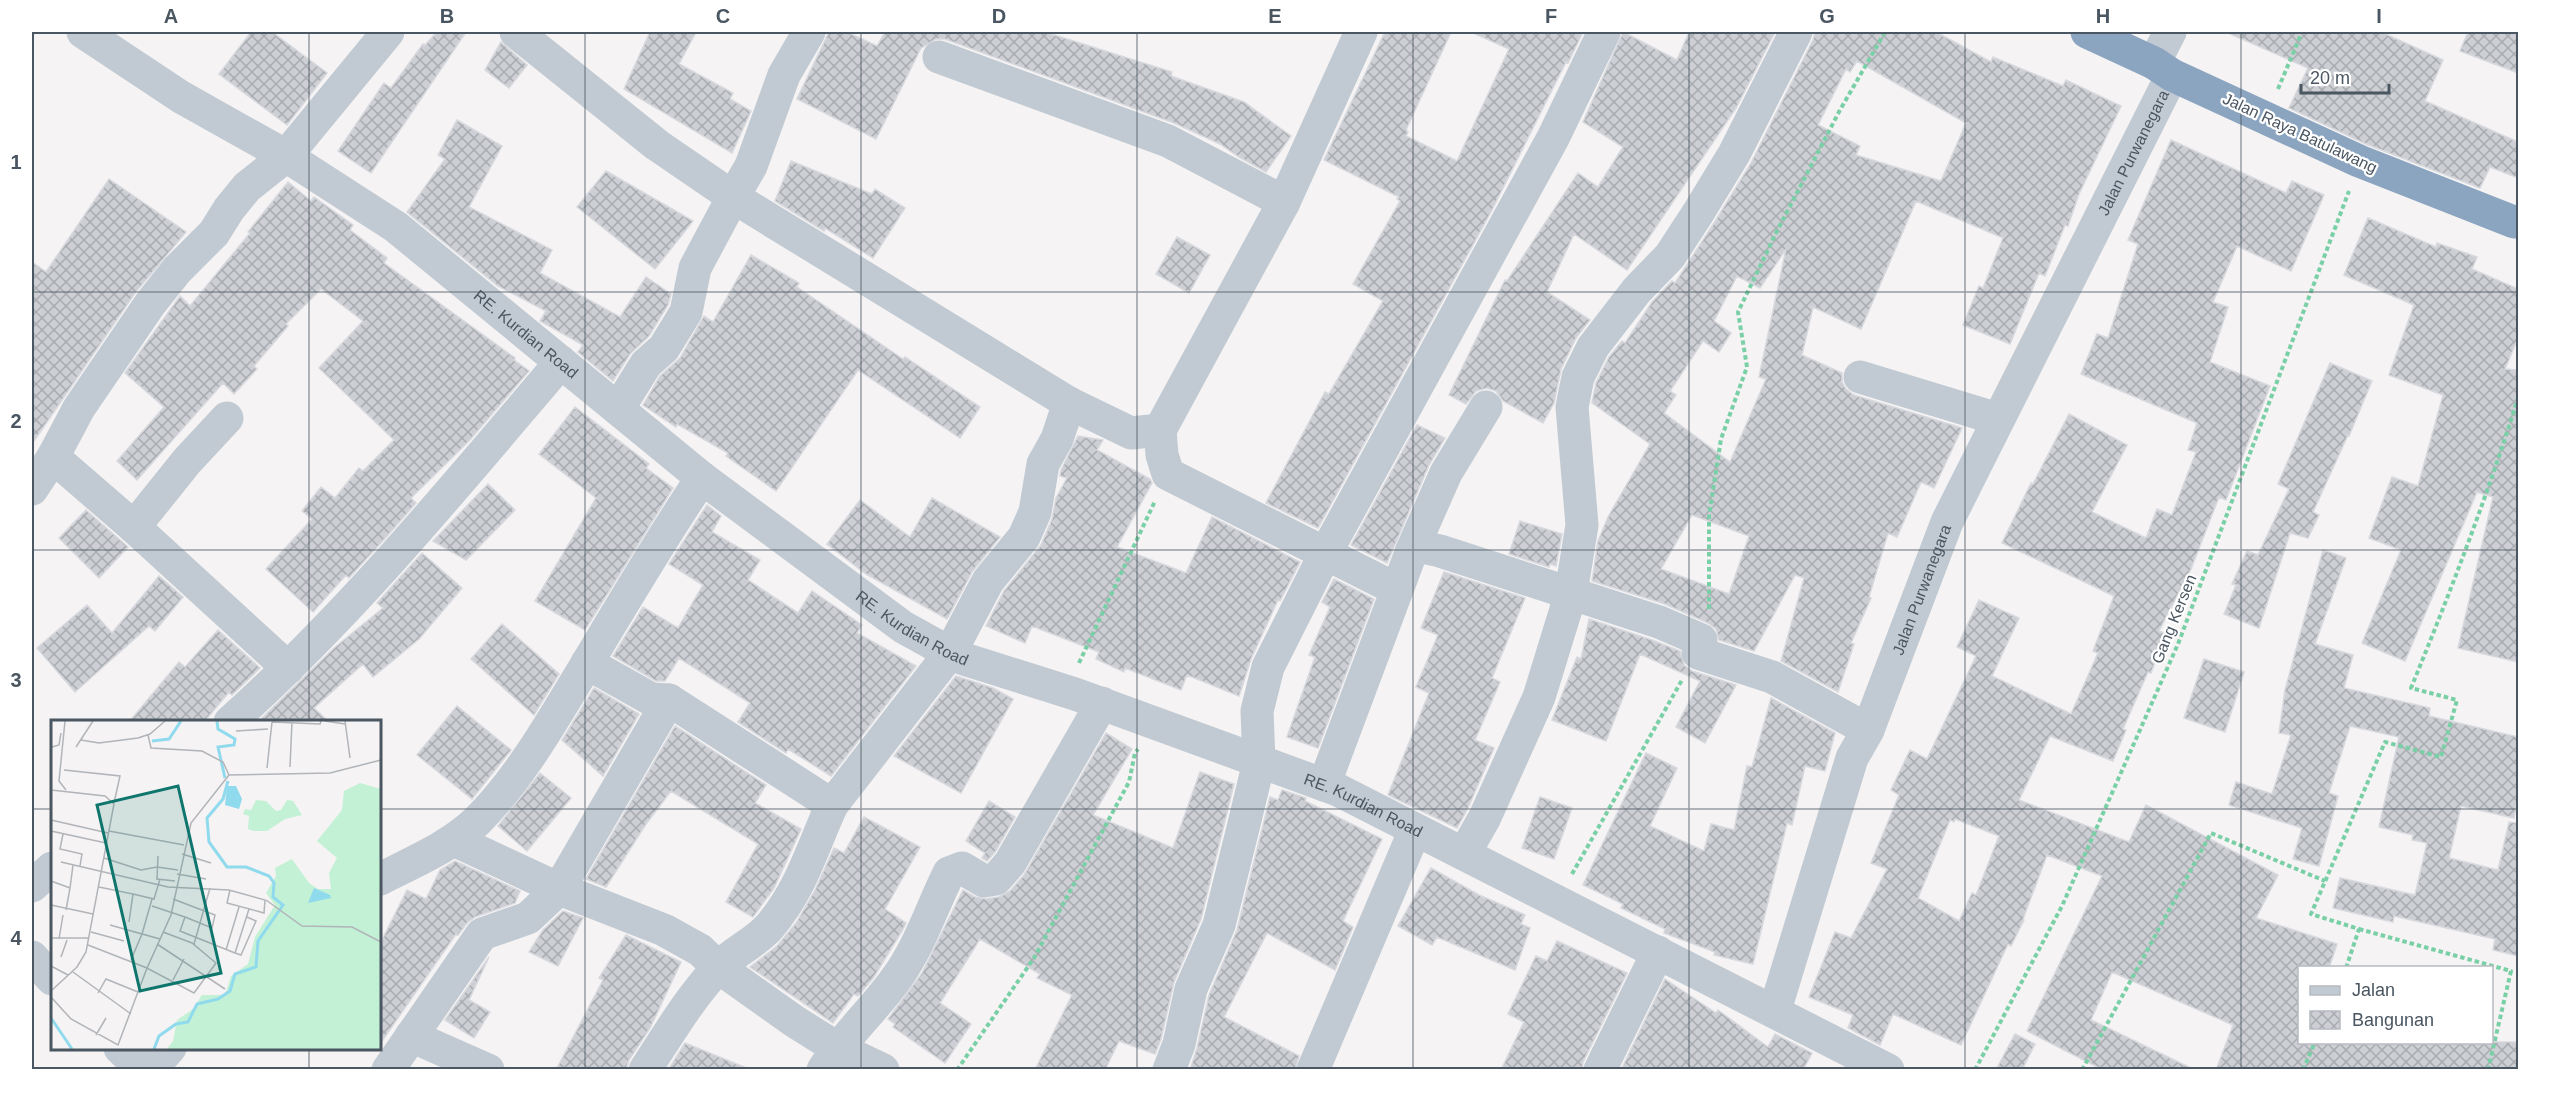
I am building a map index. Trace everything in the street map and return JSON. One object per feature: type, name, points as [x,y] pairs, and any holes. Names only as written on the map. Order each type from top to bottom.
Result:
[{"type":"highway","name":"Jalan Raya Batulawang","points":[[2087,32],[2359,161],[2517,223]]},
{"type":"street","name":"RE. Kurdian Road","points":[[83,32],[181,97],[286,156],[396,227],[544,346],[702,478],[903,627],[950,654],[1066,691],[1324,784],[1774,1010]]},
{"type":"street","points":[[32,489],[53,457],[85,399],[150,304],[177,270],[214,233],[229,209],[247,187],[286,156],[388,32]]},
{"type":"street","points":[[516,32],[657,145],[733,197],[1069,404],[1131,433],[1160,430]]},
{"type":"street","points":[[618,409],[646,364],[664,348],[686,312],[695,268],[756,155],[784,75],[809,32]]},
{"type":"street","points":[[1360,32],[1284,202],[1160,430],[1162,455],[1168,474],[1396,589]]},
{"type":"street","points":[[1169,1070],[1179,1044],[1191,989],[1219,925],[1259,762],[1257,711],[1268,667],[1325,554],[1553,138],[1604,32]]},
{"type":"street","points":[[1464,854],[1485,817],[1539,697],[1570,593],[1582,525],[1572,407],[1578,376],[1593,347],[1637,290],[1670,256],[1698,213],[1734,154],[1796,32]]},
{"type":"street","name":"Jalan Purwanegara","points":[[1774,1010],[1852,758],[1868,730],[1947,522],[2163,69],[2170,32]]},
{"type":"street","points":[[939,57],[1168,141],[1284,202]]},
{"type":"street","points":[[232,720],[288,668],[388,564],[561,362]]},
{"type":"street","points":[[1860,377],[1998,419]]},
{"type":"street","points":[[645,1070],[690,1001],[718,967],[768,929],[784,908],[809,863],[832,805],[950,654],[988,581],[1024,537],[1035,512],[1044,464],[1057,440],[1069,404]]},
{"type":"street","points":[[1324,784],[1412,550],[1446,473],[1486,407]]},
{"type":"street","points":[[134,527],[161,491],[227,418]]},
{"type":"street","points":[[53,457],[134,527],[288,668]]},
{"type":"street","points":[[381,878],[454,840],[477,821],[507,787],[552,721],[702,478]]},
{"type":"street","points":[[1412,550],[1422,547],[1440,551],[1659,622],[1700,646],[1772,677],[1868,730]]},
{"type":"street","points":[[587,663],[651,699],[669,700],[832,805]]},
{"type":"street","points":[[388,1070],[482,934],[528,918],[559,889],[669,700]]},
{"type":"street","points":[[830,1059],[890,988],[907,963],[949,873],[962,868],[984,881],[996,879],[1010,863],[1102,704]]},
{"type":"street","points":[[1313,1070],[1415,830]]},
{"type":"street","points":[[454,840],[559,889],[664,930],[700,950],[830,1059],[882,1070]]},
{"type":"street","points":[[32,886],[51,869]]},
{"type":"street","points":[[1600,1070],[1658,952]]},
{"type":"street","points":[[32,957],[51,978]]},
{"type":"street","points":[[1774,1010],[1888,1070]]},
{"type":"street","points":[[411,1036],[488,1070]]},
{"type":"street","points":[[122,1050],[143,1070]]},
{"type":"street","points":[[150,1070],[168,1050]]},
{"type":"path","points":[[1557,901],[1700,646],[1708,613],[1709,516],[1721,439],[1747,367],[1738,312],[1840,110],[1885,32]]},
{"type":"path","points":[[2266,117],[2302,32]]},
{"type":"path","name":"Gang Kersen","points":[[1975,1070],[2062,906],[2178,644],[2359,161]]},
{"type":"path","points":[[2493,966],[2311,914],[2385,742],[2441,757],[2457,700],[2411,688],[2495,473],[2518,398]]},
{"type":"path","points":[[1066,691],[1168,474]]},
{"type":"path","points":[[957,1070],[1034,958],[1129,782],[1135,753],[1156,724]]},
{"type":"path","points":[[2082,1070],[2211,832],[2325,881]]},
{"type":"path","points":[[2347,966],[2359,929]]},
{"type":"path","points":[[2488,1070],[2511,971],[2493,966]]},
{"type":"path","points":[[2303,1070],[2314,1044]]},
{"type":"building","points":[[251,32],[272,32],[327,73],[287,125],[219,74]]},
{"type":"building","points":[[437,32],[466,32],[371,173],[338,151],[384,83],[391,88],[423,44],[425,45]]},
{"type":"building","points":[[650,32],[696,32],[679,64],[733,93],[730,99],[751,111],[732,153],[624,89]]},
{"type":"building","points":[[829,32],[847,32],[877,46],[885,32],[1045,32],[1172,72],[1171,76],[1244,102],[1291,136],[1266,172],[1220,144],[1174,123],[945,39],[936,39],[921,48],[876,139],[797,99]]},
{"type":"building","points":[[1385,32],[1451,32],[1406,130],[1408,132],[1406,136],[1457,161],[1509,49],[1471,32],[1583,32],[1492,210],[1318,528],[1266,503],[1325,392],[1329,394],[1383,301],[1353,284],[1400,201],[1397,199],[1399,197],[1324,160]]},
{"type":"building","points":[[1623,32],[1677,60],[1689,32],[1775,32],[1736,108],[1627,270],[1574,234],[1547,292],[1590,320],[1576,338],[1561,369],[1554,403],[1543,423],[1503,401],[1496,391],[1487,388],[1476,391],[1466,404],[1449,395],[1505,280],[1507,281],[1578,173],[1598,187],[1623,147],[1583,122]]},
{"type":"building","points":[[1815,32],[1936,32],[1991,62],[1993,57],[2063,86],[2066,80],[2121,106],[2079,194],[2068,226],[2065,225],[2045,276],[2039,273],[2010,344],[1963,325],[1979,286],[1983,288],[2003,238],[1916,201],[1861,329],[1813,307],[1802,355],[1842,373],[1842,382],[1846,389],[1854,395],[1962,428],[1934,488],[1921,482],[1897,537],[1888,533],[1869,597],[1871,598],[1851,643],[1854,644],[1838,692],[1781,661],[1804,578],[1795,575],[1754,651],[1719,640],[1716,629],[1708,623],[1665,604],[1592,581],[1598,541],[1608,517],[1650,444],[1592,403],[1596,383],[1609,357],[1622,341],[1625,343],[1652,302],[1672,281],[1675,283],[1714,223],[1751,163]],"holes":[[[1857,61],[1966,123],[1941,181],[1856,155],[1860,146],[1818,125],[1846,69],[1850,72]],[[1786,249],[1759,377],[1766,379],[1730,462],[1664,413],[1676,395],[1670,391],[1703,341],[1719,352],[1731,333],[1714,321],[1737,276],[1760,288]],[[1692,515],[1749,536],[1729,594],[1661,569]]]},
{"type":"building","points":[[2226,32],[2381,32],[2443,60],[2425,101],[2518,142],[2518,178],[2490,167],[2480,188],[2366,144],[2289,108],[2308,68]]},
{"type":"building","points":[[2468,32],[2518,32],[2518,73],[2460,51]]},
{"type":"building","points":[[501,42],[527,65],[509,88],[485,70]]},
{"type":"building","points":[[457,120],[502,146],[469,207],[552,250],[540,273],[620,317],[646,277],[671,294],[668,305],[649,336],[630,354],[613,381],[578,352],[583,345],[540,321],[546,311],[498,286],[407,212],[445,159],[438,155]]},
{"type":"building","points":[[2171,140],[2286,193],[2292,181],[2324,195],[2291,271],[2237,246],[2213,302],[2228,307],[2210,362],[2270,386],[2226,500],[2219,497],[2191,569],[2159,631],[2166,634],[2151,673],[2148,672],[2123,729],[2126,730],[2113,761],[2050,736],[2019,800],[2129,842],[2146,805],[2278,875],[2256,918],[2337,944],[2330,966],[2298,966],[2298,1044],[2518,1042],[2518,1070],[2216,1070],[2233,1025],[2112,972],[2091,1020],[2195,1070],[2103,1070],[2027,1031],[2102,876],[2047,855],[2024,920],[2011,946],[2008,944],[1961,1045],[1893,1014],[1880,1045],[1848,1028],[1853,1015],[1809,997],[1835,932],[1851,938],[1887,869],[1871,863],[1899,795],[1891,790],[1910,750],[1927,759],[1976,656],[1957,647],[1979,600],[2019,618],[1992,676],[2071,714],[2098,653],[2093,651],[2114,596],[2002,543],[2031,483],[2033,484],[2069,414],[2127,445],[2092,512],[2146,538],[2157,509],[2172,515],[2196,452],[2188,450],[2197,423],[2081,374],[2097,334],[2108,338],[2138,244],[2128,240]],"holes":[[[1955,819],[1999,836],[1976,895],[1972,893],[1959,921],[1918,898],[1950,820],[1954,822]]]},
{"type":"building","points":[[791,161],[872,194],[875,189],[905,208],[873,258],[775,201]]},
{"type":"building","points":[[606,171],[693,221],[655,269],[577,207]]},
{"type":"building","points":[[109,179],[186,232],[135,293],[32,444],[32,262],[46,272]]},
{"type":"building","points":[[288,182],[311,201],[314,197],[353,225],[350,230],[387,258],[384,263],[515,358],[514,360],[529,371],[469,441],[411,498],[416,503],[388,535],[349,578],[346,575],[313,612],[266,569],[312,519],[302,511],[321,487],[335,498],[359,468],[363,471],[394,440],[319,368],[363,321],[321,289],[286,324],[288,326],[254,366],[257,369],[234,394],[223,383],[137,480],[117,461],[164,407],[125,373],[180,296],[190,306],[250,233],[248,232]]},
{"type":"building","points":[[2368,218],[2436,247],[2437,243],[2477,257],[2472,269],[2518,289],[2518,338],[2505,369],[2518,370],[2518,662],[2458,648],[2493,497],[2477,492],[2405,661],[2362,643],[2401,550],[2369,538],[2392,477],[2418,486],[2443,395],[2389,375],[2414,305],[2344,275]]},
{"type":"building","points":[[1177,237],[1210,255],[1189,293],[1156,274]]},
{"type":"building","points":[[751,255],[799,283],[797,287],[903,359],[905,357],[980,407],[960,438],[858,370],[776,491],[726,456],[728,453],[677,424],[676,427],[643,405],[660,376],[680,358],[704,316],[713,322]]},
{"type":"building","points":[[2330,363],[2372,381],[2313,512],[2319,515],[2308,538],[2290,533],[2259,628],[2224,614],[2236,585],[2232,584],[2247,551],[2258,555],[2289,489],[2278,484]]},
{"type":"building","points":[[575,407],[649,464],[646,468],[673,488],[585,630],[535,601],[596,498],[539,454]]},
{"type":"building","points":[[1417,425],[1445,438],[1429,465],[1387,563],[1351,545]]},
{"type":"building","points":[[1078,436],[1103,440],[1097,450],[1150,479],[1152,483],[1117,547],[1186,573],[1212,517],[1300,562],[1280,601],[1278,600],[1251,659],[1239,696],[1187,675],[1181,690],[1125,668],[1124,672],[1096,659],[1099,652],[1032,626],[1025,643],[986,626],[1004,591],[1041,545],[1052,519],[1056,498],[1067,478],[1060,476],[1061,470]]},
{"type":"building","points":[[488,484],[515,510],[466,560],[433,541]]},
{"type":"building","points":[[932,498],[1000,537],[972,572],[947,619],[866,574],[827,544],[860,500],[910,537]]},
{"type":"building","points":[[707,505],[721,516],[712,532],[760,560],[748,580],[798,613],[812,591],[862,625],[857,633],[916,666],[831,776],[788,749],[786,753],[738,722],[750,703],[679,658],[665,681],[656,681],[613,656],[643,607],[678,628],[703,585],[669,564]]},
{"type":"building","points":[[86,510],[128,547],[99,578],[59,538]]},
{"type":"building","points":[[1520,521],[1562,534],[1556,566],[1550,564],[1549,567],[1509,554]]},
{"type":"building","points":[[2323,550],[2346,558],[2315,644],[2353,655],[2344,688],[2430,708],[2429,716],[2518,737],[2518,796],[2514,818],[2461,806],[2449,858],[2498,870],[2509,822],[2518,823],[2518,956],[2493,950],[2495,939],[2394,916],[2393,922],[2333,908],[2340,878],[2415,895],[2427,843],[2412,840],[2413,835],[2379,827],[2399,737],[2350,726],[2329,793],[2338,796],[2319,866],[2293,859],[2302,828],[2229,805],[2236,782],[2272,794],[2291,735],[2279,733],[2285,690]]},
{"type":"building","points":[[422,553],[462,588],[419,639],[373,677],[363,664],[314,708],[327,720],[260,720],[334,648],[383,608],[377,603]]},
{"type":"building","points":[[1444,572],[1525,598],[1492,678],[1500,682],[1475,740],[1494,748],[1457,828],[1388,795],[1429,693],[1416,687],[1438,635],[1421,628]]},
{"type":"building","points":[[159,576],[183,597],[155,631],[149,626],[75,692],[37,648],[87,605],[112,633]]},
{"type":"building","points":[[1334,579],[1374,599],[1318,748],[1287,737],[1315,657],[1309,655],[1330,607],[1322,602]]},
{"type":"building","points":[[1589,619],[1680,651],[1684,665],[1692,671],[1736,685],[1705,743],[1676,727],[1700,681],[1640,654],[1606,741],[1552,720],[1577,657],[1581,659]]},
{"type":"building","points":[[502,624],[559,674],[534,715],[471,659]]},
{"type":"building","points":[[218,630],[260,668],[232,695],[229,692],[206,720],[131,720],[179,662],[185,667]]},
{"type":"building","points":[[2204,659],[2244,672],[2225,732],[2184,718]]},
{"type":"building","points":[[956,676],[993,688],[1013,699],[961,793],[894,756]]},
{"type":"building","points":[[594,688],[639,714],[603,776],[562,740]]},
{"type":"building","points":[[1771,698],[1835,733],[1825,771],[1805,766],[1792,825],[1787,823],[1753,964],[1714,955],[1715,952],[1664,933],[1665,929],[1621,908],[1623,904],[1583,885],[1646,753],[1677,768],[1650,826],[1704,851],[1711,824],[1734,830],[1747,766],[1752,767]]},
{"type":"building","points":[[457,706],[511,750],[472,799],[417,755]]},
{"type":"building","points":[[675,726],[766,785],[755,803],[801,829],[774,888],[753,917],[726,902],[758,844],[671,791],[646,824],[606,887],[586,879]]},
{"type":"building","points":[[1106,733],[1132,749],[1093,815],[1173,848],[1200,772],[1234,784],[1201,919],[1174,982],[1161,1039],[1155,1054],[1119,1041],[1105,1070],[1035,1070],[1072,995],[1037,978],[1040,974],[980,939],[940,1003],[971,1024],[945,1063],[893,1027],[895,1024],[888,1019],[922,973],[963,890],[975,897],[986,899],[999,897],[1010,891],[1024,875]]},
{"type":"building","points":[[540,773],[571,798],[527,851],[498,826]]},
{"type":"building","points":[[1282,790],[1306,798],[1305,801],[1382,839],[1343,921],[1353,927],[1335,970],[1267,933],[1224,1017],[1299,1056],[1295,1070],[1190,1070],[1209,995],[1237,930],[1270,797],[1278,800]]},
{"type":"building","points":[[1540,797],[1572,808],[1554,859],[1522,848]]},
{"type":"building","points":[[989,801],[1015,817],[995,852],[987,861],[982,858],[985,853],[966,841]]},
{"type":"building","points":[[864,817],[920,847],[885,909],[906,923],[874,977],[858,996],[854,994],[833,1023],[750,967],[777,946],[796,923],[815,890],[834,848],[844,853]]},
{"type":"building","points":[[455,861],[520,891],[515,903],[475,917],[458,935],[456,934],[381,1043],[381,942],[407,890],[426,899],[440,870]]},
{"type":"building","points":[[1431,868],[1479,895],[1525,915],[1521,924],[1530,928],[1515,970],[1437,937],[1432,945],[1398,926]]},
{"type":"building","points":[[563,911],[583,918],[558,966],[529,952],[543,930]]},
{"type":"building","points":[[626,935],[681,962],[650,1028],[629,1060],[626,1070],[556,1070],[603,980],[599,978]]},
{"type":"building","points":[[1557,941],[1627,973],[1583,1062],[1582,1070],[1501,1070],[1524,1022],[1508,1014],[1536,956],[1547,961]]},
{"type":"building","points":[[489,957],[469,1000],[490,1012],[474,1038],[445,1020]]},
{"type":"building","points":[[1665,979],[1716,1013],[1718,1010],[1768,1047],[1775,1034],[1812,1053],[1803,1070],[1621,1070]]},
{"type":"building","points":[[2015,1034],[2035,1044],[2022,1070],[1996,1070]]},
{"type":"building","points":[[685,1043],[749,1069],[668,1070]]}]
